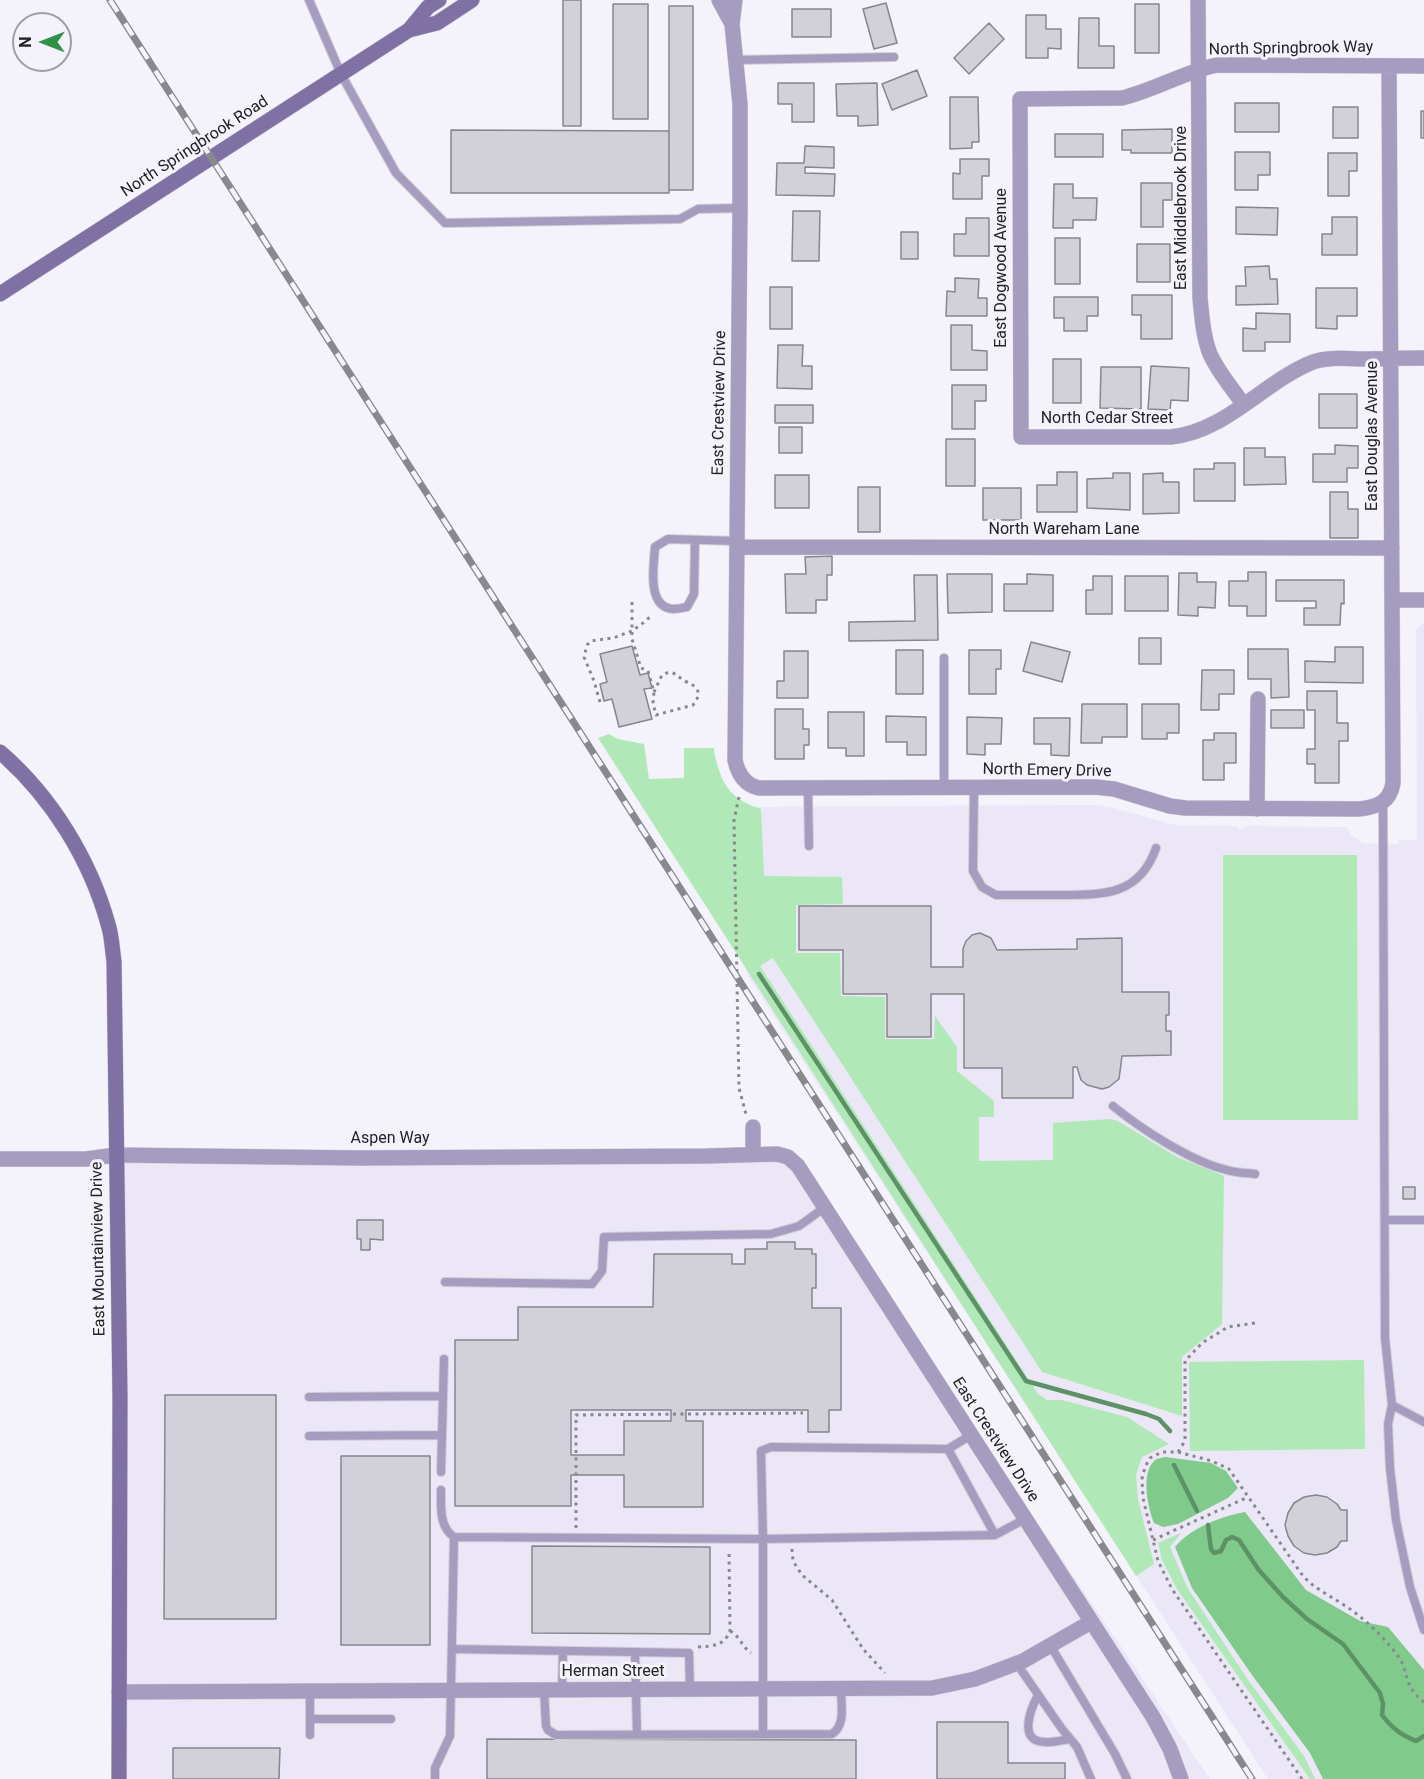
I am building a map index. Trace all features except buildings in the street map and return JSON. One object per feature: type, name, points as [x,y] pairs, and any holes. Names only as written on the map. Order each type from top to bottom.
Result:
[{"type":"main road","name":"North Springbrook Road","points":[[0,294],[409,30],[428,7],[439,0]]},
{"type":"main road","name":"North Springbrook Road","points":[[409,30],[437,23],[472,0]]},
{"type":"main road","name":"East Mountainview Drive","points":[[0,752],[35,788],[74,843],[95,887],[109,926],[114,961],[120,1397],[119,1779]]},
{"type":"street","name":"East Crestview Drive","points":[[719,0],[732,24]]},
{"type":"street","name":"East Crestview Drive","points":[[735,0],[732,24],[740,104],[735,760],[745,781]]},
{"type":"street","name":"East Middlebrook Drive","points":[[1198,0],[1200,298],[1203,329],[1210,353],[1244,405]]},
{"type":"street","name":"North Springbrook Way","points":[[1020,99],[1122,98],[1198,69],[1217,65],[1424,66]]},
{"type":"street","name":"East Douglas Avenue","points":[[1383,803],[1388,798],[1393,783],[1389,66]]},
{"type":"street","name":"East Dogwood Avenue","points":[[1020,99],[1021,437]]},
{"type":"street","name":"North Cedar Street","points":[[1021,437],[1187,436],[1217,423],[1296,370],[1316,361],[1424,358]]},
{"type":"street","name":"North Wareham Lane","points":[[737,544],[1392,548]]},
{"type":"street","points":[[1392,600],[1424,600]]},
{"type":"street","points":[[1257,809],[1258,699]]},
{"type":"street","name":"North Emery Drive","points":[[745,781],[759,789],[1104,788],[1185,808],[1359,809],[1383,803]]},
{"type":"street","points":[[753,1127],[753,1154]]},
{"type":"street","name":"East Crestview Drive","points":[[753,1154],[777,1154],[788,1157],[798,1166],[1153,1717],[1170,1749],[1181,1779]]},
{"type":"street","name":"Aspen Way","points":[[0,1159],[86,1159],[116,1155],[359,1158],[753,1154]]},
{"type":"street","name":"Herman Street","points":[[120,1692],[932,1688],[975,1679],[1017,1664],[1091,1622]]},
{"type":"lane","points":[[309,0],[341,74],[396,173],[445,223],[680,219],[698,209],[740,208]]},
{"type":"lane","points":[[737,60],[894,57]]},
{"type":"lane","points":[[695,540],[694,594],[687,607],[672,609],[661,605],[653,593],[655,547],[668,539],[695,540],[737,544]]},
{"type":"lane","points":[[944,658],[944,788]]},
{"type":"lane","points":[[808,788],[809,846]]},
{"type":"lane","points":[[974,788],[974,871],[982,887],[996,895],[1092,895],[1115,891],[1130,884],[1144,873],[1156,848]]},
{"type":"lane","points":[[1383,803],[1385,1338],[1392,1405],[1388,1424],[1390,1468],[1396,1520],[1410,1587],[1424,1630]]},
{"type":"lane","points":[[1113,1106],[1133,1122],[1182,1152],[1224,1170],[1255,1174]]},
{"type":"lane","points":[[445,1282],[592,1284],[602,1271],[604,1237],[771,1234],[799,1226],[824,1208]]},
{"type":"lane","points":[[1385,1220],[1424,1220]]},
{"type":"lane","points":[[441,1472],[444,1359]]},
{"type":"lane","points":[[309,1397],[443,1396]]},
{"type":"lane","points":[[1392,1405],[1424,1422]]},
{"type":"lane","points":[[763,1734],[761,1452],[771,1447],[948,1449],[970,1434]]},
{"type":"lane","points":[[309,1436],[442,1435]]},
{"type":"lane","points":[[948,1449],[995,1535]]},
{"type":"lane","points":[[441,1490],[441,1515],[447,1532],[454,1537],[763,1539],[995,1535],[1025,1519]]},
{"type":"lane","points":[[435,1779],[435,1768],[450,1736],[454,1537]]},
{"type":"lane","points":[[1050,1646],[1115,1754],[1127,1779]]},
{"type":"lane","points":[[452,1649],[689,1653],[690,1690]]},
{"type":"lane","points":[[562,1690],[563,1651]]},
{"type":"lane","points":[[635,1652],[637,1735]]},
{"type":"lane","points":[[1017,1664],[1077,1747],[1091,1779]]},
{"type":"lane","points":[[544,1690],[546,1726],[556,1735],[637,1735],[832,1734],[840,1728],[842,1720],[841,1689]]},
{"type":"lane","points":[[310,1690],[310,1735]]},
{"type":"lane","points":[[1038,1695],[1031,1709],[1027,1728],[1032,1737],[1044,1743],[1070,1739]]},
{"type":"lane","points":[[310,1719],[391,1719]]},
{"type":"path","points":[[632,602],[632,639],[641,668],[648,671],[654,692],[653,703],[656,715],[693,705],[698,696],[697,688],[693,683],[684,682],[678,674],[673,672],[662,675],[654,692]]},
{"type":"path","points":[[600,702],[584,657],[587,645],[591,641],[613,638],[632,631],[651,615]]},
{"type":"path","points":[[739,797],[734,820],[739,1088],[744,1109],[753,1127]]},
{"type":"path","points":[[1178,1452],[1185,1441],[1185,1361],[1202,1343],[1228,1327],[1256,1323]]},
{"type":"path","points":[[576,1538],[576,1414],[803,1413]]},
{"type":"path","points":[[1302,1779],[1172,1589],[1158,1561],[1143,1498],[1142,1479],[1150,1458],[1162,1452],[1178,1452],[1212,1461],[1229,1469],[1303,1576],[1314,1588],[1361,1617],[1389,1644],[1400,1658],[1412,1692],[1424,1702]]},
{"type":"path","points":[[1153,1540],[1248,1497]]},
{"type":"path","points":[[790,1538],[793,1561],[802,1575],[832,1600],[863,1649],[900,1689]]},
{"type":"path","points":[[689,1653],[698,1647],[718,1645],[727,1639],[730,1631],[729,1539]]},
{"type":"path","points":[[730,1631],[738,1637],[746,1650],[763,1660]]},
{"type":"shaded area","points":[[1424,623],[1424,1779],[1268,1779],[746,973],[747,807],[1096,805],[1179,826],[1236,826],[1241,830],[1246,826],[1347,827],[1350,834],[1363,843],[1398,844],[1399,840],[1417,840],[1416,630]]},
{"type":"shaded area","points":[[753,1154],[798,1166],[1210,1779],[117,1779],[116,1155]]},
{"type":"green space","points":[[609,734],[618,739],[644,744],[649,779],[684,778],[684,748],[714,748],[715,758],[728,789],[739,799],[761,809],[764,876],[842,877],[843,904],[796,905],[796,953],[840,953],[841,996],[885,997],[885,1039],[934,1039],[935,1016],[957,1047],[957,1071],[994,1101],[994,1117],[979,1117],[979,1161],[1053,1160],[1053,1123],[1111,1119],[1177,1157],[1224,1176],[1222,1324],[1182,1357],[1182,1416],[1042,1372],[773,958],[760,966],[1038,1394],[1047,1400],[1062,1400],[1127,1417],[1169,1444],[1142,1457],[1136,1475],[1138,1499],[1154,1564],[1136,1576],[598,738]]},
{"type":"green space","points":[[1223,855],[1357,855],[1358,1120],[1223,1120]]},
{"type":"green space","points":[[1364,1360],[1365,1449],[1190,1451],[1189,1362]]},
{"type":"green space","points":[[1165,1457],[1211,1463],[1226,1471],[1238,1488],[1228,1498],[1178,1524],[1163,1527],[1154,1523],[1148,1500],[1147,1482],[1150,1466],[1155,1460]]},
{"type":"green space","points":[[1245,1512],[1306,1590],[1360,1621],[1388,1627],[1424,1670],[1424,1779],[1323,1779],[1310,1753],[1252,1675],[1192,1588],[1175,1547],[1198,1528]]},
{"type":"green space","points":[[1181,1533],[1170,1547],[1187,1587],[1246,1677],[1304,1756],[1315,1779],[1310,1779],[1177,1589],[1162,1560],[1158,1543]]},
{"type":"waterway","points":[[759,974],[1026,1381],[1146,1414],[1159,1419],[1170,1431]]},
{"type":"waterway","points":[[1174,1465],[1197,1511]]},
{"type":"waterway","points":[[1208,1525],[1211,1549],[1214,1553],[1221,1551],[1226,1540],[1232,1537],[1239,1540],[1258,1569],[1283,1597],[1307,1619],[1343,1644],[1380,1693],[1383,1704],[1382,1715],[1389,1724],[1401,1734],[1416,1741],[1424,1736]]},
{"type":"railway","points":[[110,0],[1252,1779]]}]
